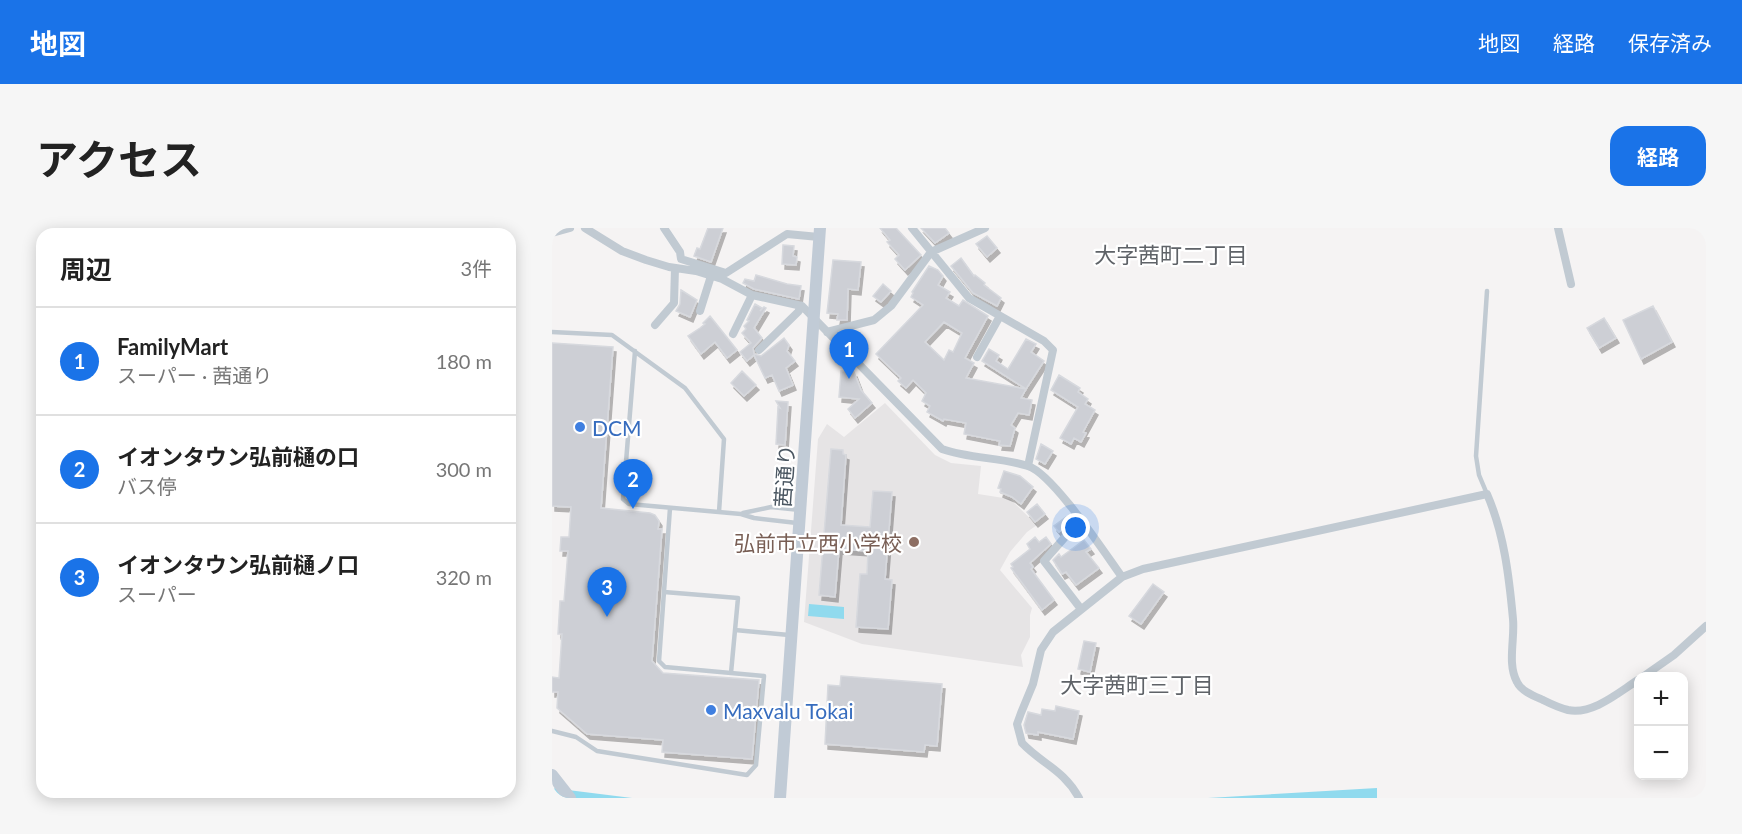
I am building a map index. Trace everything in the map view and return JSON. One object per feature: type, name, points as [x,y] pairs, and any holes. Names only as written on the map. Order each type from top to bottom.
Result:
[{"type":"street","points":[[552,233],[570,228]]},
{"type":"street","points":[[585,228],[622,251],[646,260],[711,276],[752,295],[802,306],[942,449],[956,454],[1028,466],[1040,472],[1054,486],[1122,577]]},
{"type":"street","points":[[664,228],[681,252],[681,259],[726,273],[788,234],[819,233]]},
{"type":"street","points":[[912,228],[969,298],[1044,341],[1053,350],[1028,466]]},
{"type":"street","points":[[827,332],[874,320],[891,306],[931,252],[985,228]]},
{"type":"street","points":[[1558,228],[1571,284]]},
{"type":"street","name":"茜通り","points":[[780,798],[819,233]]},
{"type":"street","points":[[655,325],[674,303],[675,268]]},
{"type":"street","points":[[700,311],[711,276]]},
{"type":"street","points":[[733,334],[752,295]]},
{"type":"street","points":[[759,350],[802,306]]},
{"type":"street","points":[[977,357],[1000,316]]},
{"type":"street","points":[[1078,797],[1062,774],[1022,743],[1017,724],[1033,684],[1041,650],[1047,640],[1053,632],[1122,577],[1143,568],[1487,494],[1501,531],[1514,621],[1512,671],[1518,685],[1523,690],[1556,706],[1570,711],[1581,711],[1606,700],[1634,682]]},
{"type":"street","points":[[1080,520],[1044,561],[1082,609]]},
{"type":"street","points":[[1650,672],[1674,655],[1706,626]]},
{"type":"street","points":[[552,775],[570,798]]},
{"type":"lane","points":[[1487,291],[1476,456],[1479,475],[1487,494]]},
{"type":"lane","points":[[552,332],[612,335],[685,388],[724,439],[719,512]]},
{"type":"lane","points":[[635,351],[623,499],[629,504],[741,514],[754,518],[800,523]]},
{"type":"lane","points":[[741,514],[771,507],[801,510]]},
{"type":"lane","points":[[552,731],[576,737],[597,751],[747,775],[756,765],[764,675],[665,667],[659,661],[670,508]]},
{"type":"lane","points":[[664,592],[738,598],[731,673]]},
{"type":"lane","points":[[735,630],[792,635]]},
{"type":"shaded area","name":"弘前市立西小学校","points":[[885,403],[935,455],[951,463],[981,466],[978,494],[1010,499],[1037,525],[1027,532],[1010,552],[1000,570],[1032,608],[1030,637],[1021,655],[1023,667],[862,644],[804,622],[818,439],[827,424],[844,437]]},
{"type":"water","points":[[809,604],[844,607],[844,619],[808,616]]},
{"type":"water","points":[[552,788],[632,798],[552,798]]},
{"type":"water","points":[[1377,788],[1377,798],[1208,798]]},
{"type":"building","points":[[708,228],[723,228],[711,262],[694,256],[697,248],[700,249]]},
{"type":"building","points":[[880,228],[896,228],[921,255],[905,270],[895,259],[899,255],[887,242],[890,240]]},
{"type":"building","points":[[921,228],[945,228],[949,233],[935,243]]},
{"type":"building","points":[[987,236],[997,248],[987,257],[976,244]]},
{"type":"building","points":[[783,245],[794,246],[793,256],[797,257],[796,265],[782,264]]},
{"type":"building","points":[[961,258],[974,276],[1001,298],[997,306],[973,293],[951,266]]},
{"type":"building","points":[[833,260],[861,262],[858,290],[848,289],[847,320],[837,320],[838,314],[827,313]]},
{"type":"building","points":[[929,266],[938,270],[943,276],[938,285],[950,292],[946,298],[959,306],[963,300],[988,316],[965,358],[974,363],[966,378],[1026,389],[1021,398],[1032,400],[1029,415],[1018,413],[1011,425],[1015,428],[1010,446],[999,445],[1000,441],[964,434],[966,423],[944,419],[943,421],[927,412],[930,406],[922,401],[926,393],[913,380],[906,388],[898,381],[901,378],[876,354],[923,305],[911,297]],"holes":[[[944,322],[962,333],[953,352],[949,350],[944,360],[925,342]]]},
{"type":"building","points":[[756,275],[801,286],[799,299],[754,289],[743,283],[745,279],[754,281]]},
{"type":"building","points":[[883,284],[891,291],[881,302],[873,296]]},
{"type":"building","points":[[681,290],[697,300],[690,317],[676,311],[680,304]]},
{"type":"building","points":[[755,304],[762,308],[760,311],[766,308],[754,328],[762,338],[753,348],[754,354],[761,356],[784,338],[789,345],[787,351],[795,361],[786,368],[793,385],[779,391],[772,375],[765,378],[754,355],[747,361],[740,352],[751,343],[742,333],[746,329],[744,326],[749,321],[747,320]]},
{"type":"building","points":[[1653,306],[1672,342],[1641,359],[1623,320]]},
{"type":"building","points":[[710,316],[737,350],[727,358],[715,342],[701,354],[688,336],[705,324],[703,323]]},
{"type":"building","points":[[1604,318],[1616,338],[1599,348],[1587,328]]},
{"type":"building","points":[[1026,339],[1036,344],[1031,352],[1044,361],[1026,389],[982,361],[989,349],[999,355],[996,361],[1008,369]]},
{"type":"building","points":[[552,343],[613,347],[601,508],[650,513],[655,515],[659,521],[658,529],[662,529],[652,661],[663,673],[759,680],[752,759],[662,752],[663,740],[587,734],[557,708],[558,692],[552,692],[552,677],[559,678],[562,634],[558,634],[560,601],[564,601],[568,551],[560,551],[561,537],[569,537],[571,507],[552,506]]},
{"type":"building","points":[[742,371],[756,385],[744,396],[731,383]]},
{"type":"building","points":[[841,371],[854,372],[861,390],[872,403],[855,418],[848,409],[859,399],[839,397]]},
{"type":"building","points":[[1059,375],[1080,388],[1078,392],[1088,399],[1085,404],[1095,410],[1083,432],[1086,433],[1081,442],[1074,438],[1071,444],[1060,438],[1078,407],[1051,390]]},
{"type":"building","points":[[776,401],[788,402],[785,445],[776,444],[778,407],[780,408]]},
{"type":"building","points":[[1041,444],[1053,451],[1045,464],[1036,459]]},
{"type":"building","points":[[831,449],[843,450],[843,454],[846,455],[841,525],[870,527],[873,491],[892,492],[885,579],[892,580],[888,629],[856,627],[860,574],[867,574],[868,551],[839,549],[835,597],[819,595]]},
{"type":"building","points":[[1004,471],[1020,476],[1033,487],[1021,504],[1000,492],[1001,489],[998,488]]},
{"type":"building","points":[[1037,504],[1045,514],[1035,522],[1027,512]]},
{"type":"building","points":[[1066,517],[1070,522],[1059,532],[1054,526]]},
{"type":"building","points":[[1035,537],[1039,542],[1046,537],[1051,544],[1030,563],[1033,567],[1031,569],[1054,600],[1042,610],[1011,568],[1013,567],[1011,564],[1030,549],[1027,544]]},
{"type":"building","points":[[1084,540],[1091,549],[1086,552],[1099,568],[1076,585],[1066,572],[1062,574],[1053,560],[1059,554],[1061,557]]},
{"type":"building","points":[[1153,584],[1164,592],[1141,624],[1129,616]]},
{"type":"building","points":[[1084,641],[1096,643],[1090,672],[1078,669]]},
{"type":"building","points":[[841,676],[942,684],[937,746],[925,745],[924,752],[825,744],[828,685],[840,686]]},
{"type":"building","points":[[1056,706],[1079,711],[1073,739],[1038,732],[1038,735],[1026,733],[1024,725],[1028,712],[1041,715],[1042,709],[1055,711]]},
{"type":"place","name":"FamilyMart","points":[[849,379]]},
{"type":"place","name":"DCM","points":[[580,427]]},
{"type":"place","name":"イオンタウン弘前樋の口","points":[[633,509]]},
{"type":"place","name":"弘前市立西小学校","points":[[914,542]]},
{"type":"place","name":"イオンタウン弘前樋ノ口","points":[[607,617]]},
{"type":"place","name":"Maxvalu Tokai","points":[[711,710]]},
{"type":"district","name":"大字茜町二丁目","points":[[1171,254]]},
{"type":"district","name":"大字茜町三丁目","points":[[1137,684]]}]
